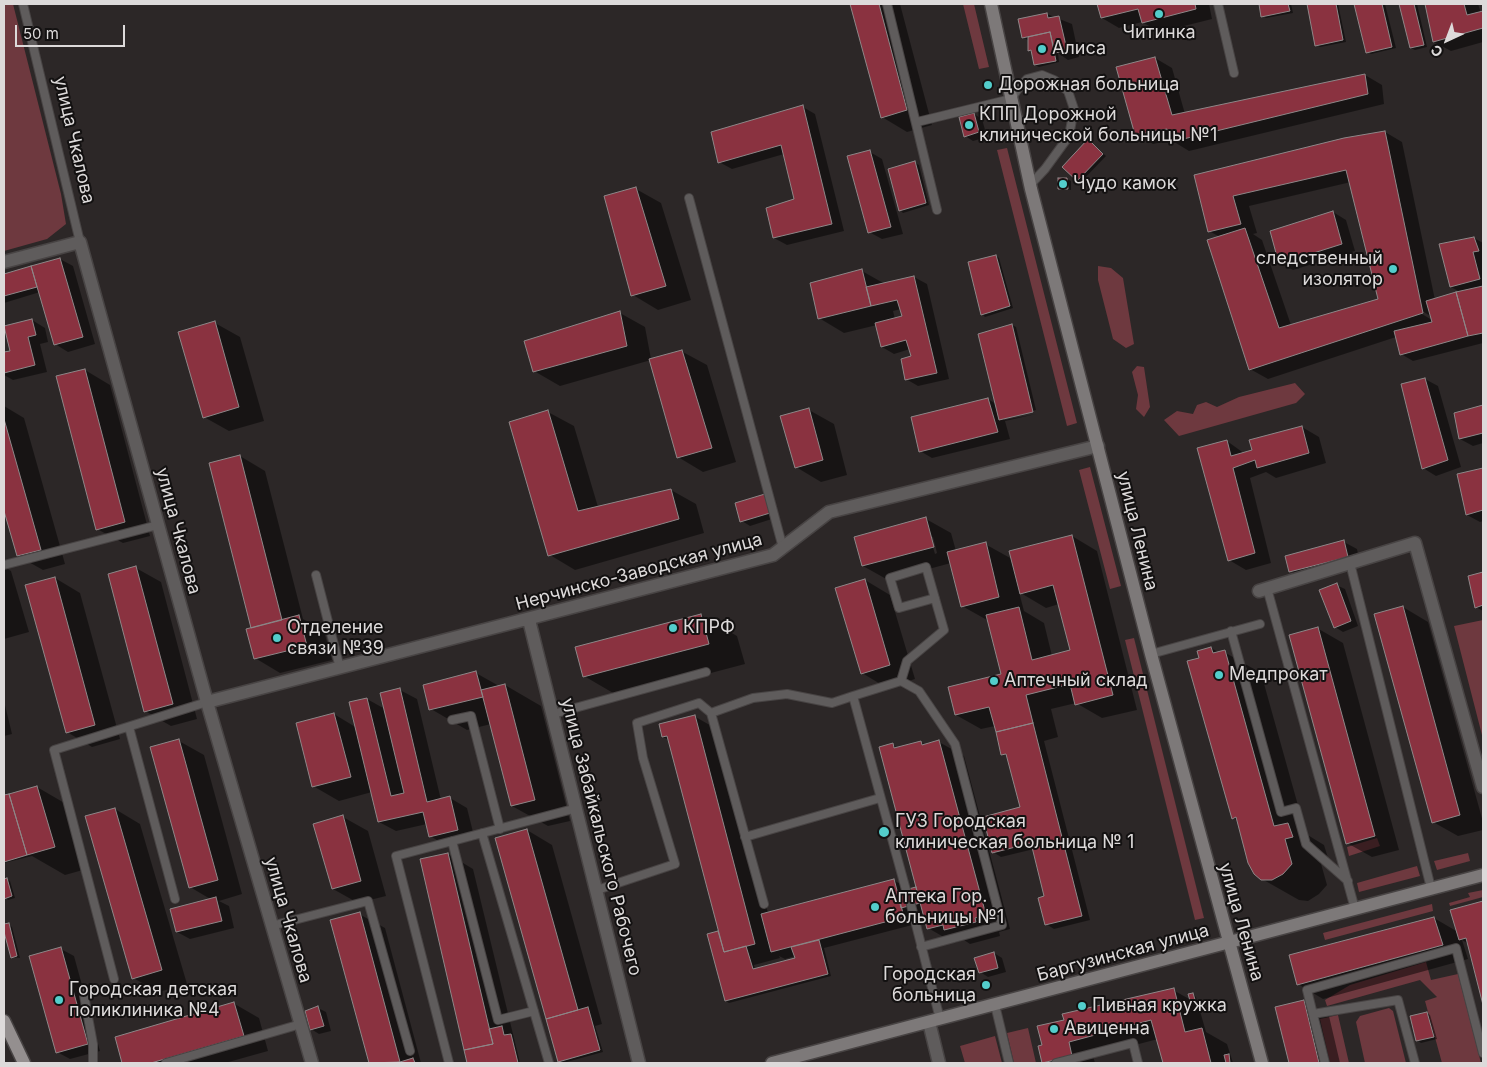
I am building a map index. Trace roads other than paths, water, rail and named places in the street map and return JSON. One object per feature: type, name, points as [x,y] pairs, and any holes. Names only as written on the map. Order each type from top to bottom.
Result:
[{"type":"main road","name":"улица Ленина","points":[[991,4],[1030,185],[1151,654],[1262,1063]]},
{"type":"main road","name":"Баргузинская улица","points":[[772,1063],[1483,875]]},
{"type":"main road","points":[[4,1021],[24,1063]]},
{"type":"street","points":[[4,262],[80,242]]},
{"type":"street","name":"улица Чкалова","points":[[80,242],[207,702],[312,1063]]},
{"type":"street","name":"Нерчинско-Заводская улица","points":[[207,702],[529,620],[773,555],[829,512],[1098,446]]},
{"type":"street","points":[[1263,590],[1415,543],[1483,787]]},
{"type":"street","name":"улица Забайкальского Рабочего","points":[[529,620],[639,1063]]},
{"type":"street","points":[[934,1020],[939,1063]]},
{"type":"lane","name":"улица Чкалова","points":[[23,4],[80,242]]},
{"type":"lane","points":[[887,4],[938,210]]},
{"type":"lane","points":[[1218,4],[1234,73]]},
{"type":"lane","points":[[917,122],[1011,99],[1027,79],[1042,75],[1068,91],[1074,109],[1069,136],[1045,169],[1030,185]]},
{"type":"lane","points":[[689,198],[783,548]]},
{"type":"lane","points":[[4,565],[158,525]]},
{"type":"lane","points":[[1350,563],[1432,888]]},
{"type":"lane","points":[[901,681],[907,661],[944,630],[935,598],[926,567],[890,578],[899,608],[935,598]]},
{"type":"lane","points":[[316,574],[340,668]]},
{"type":"lane","points":[[1263,590],[1348,881],[1354,909]]},
{"type":"lane","points":[[1151,654],[1260,624]]},
{"type":"lane","points":[[1231,632],[1281,812],[1296,808],[1306,844],[1348,881]]},
{"type":"lane","points":[[553,714],[706,672]]},
{"type":"lane","points":[[711,713],[753,698],[787,694],[832,702],[901,681],[919,691],[955,744],[1002,925],[921,947]]},
{"type":"lane","points":[[853,696],[906,890]]},
{"type":"lane","points":[[114,979],[54,750],[207,702]]},
{"type":"lane","points":[[597,890],[675,864],[643,758],[637,723],[699,703],[711,713],[764,904]]},
{"type":"lane","points":[[452,720],[471,716],[500,828]]},
{"type":"lane","points":[[129,727],[175,899]]},
{"type":"lane","points":[[745,837],[880,798]]},
{"type":"lane","points":[[449,1063],[396,856],[577,808]]},
{"type":"lane","points":[[482,833],[550,1063]]},
{"type":"lane","points":[[452,841],[498,1020],[534,1011]]},
{"type":"lane","points":[[271,926],[368,901],[410,1051]]},
{"type":"lane","points":[[911,905],[921,947],[934,1020]]},
{"type":"lane","points":[[1325,1063],[1307,990],[1456,948],[1483,1053]]},
{"type":"lane","points":[[83,990],[93,1044],[93,1063]]},
{"type":"lane","points":[[1313,1014],[1398,1000],[1415,1063]]},
{"type":"lane","points":[[995,1005],[1009,1063]]},
{"type":"lane","points":[[166,1063],[300,1024]]},
{"type":"lane","points":[[1056,1063],[1133,1043],[1138,1063]]},
{"type":"place","name":"Читинка","points":[[1159,14]]},
{"type":"place","name":"Алиса","points":[[1042,49]]},
{"type":"place","name":"Дорожная больница","points":[[988,85]]},
{"type":"place","name":"КПП Дорожной клинической больницы №1","points":[[969,125]]},
{"type":"place","name":"Чудо камок","points":[[1063,184]]},
{"type":"place","name":"следственный изолятор","points":[[1393,269]]},
{"type":"place","name":"КПРФ","points":[[673,628]]},
{"type":"place","name":"Отделение связи №39","points":[[277,638]]},
{"type":"place","name":"Медпрокат","points":[[1219,675]]},
{"type":"place","name":"Аптечный склад","points":[[994,681]]},
{"type":"place","name":"ГУЗ Городская клиническая больница № 1","points":[[884,832]]},
{"type":"place","name":"Аптека Гор. больницы №1","points":[[875,907]]},
{"type":"place","name":"Городская больница","points":[[986,985]]},
{"type":"place","name":"Городская детская поликлиника №4","points":[[59,1000]]},
{"type":"place","name":"Пивная кружка","points":[[1082,1006]]},
{"type":"place","name":"Авиценна","points":[[1054,1029]]}]
